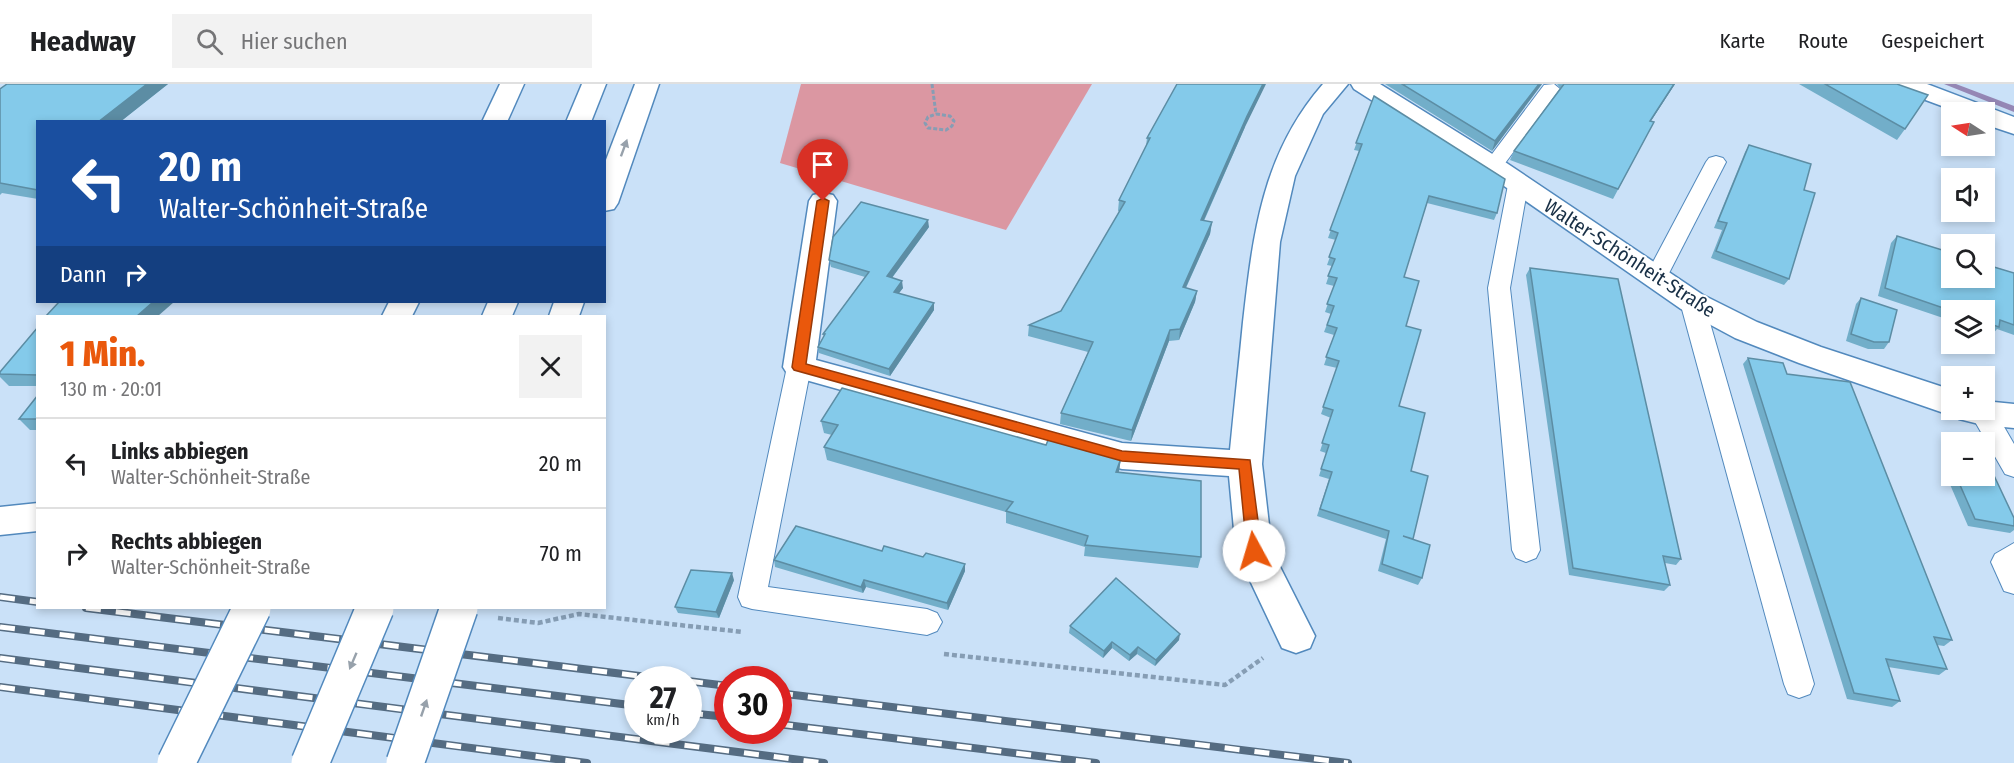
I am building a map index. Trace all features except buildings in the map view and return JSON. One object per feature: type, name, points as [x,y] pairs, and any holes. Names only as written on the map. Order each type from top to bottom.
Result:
[{"type":"main road","points":[[495,120],[512,84]]},
{"type":"main road","points":[[579,120],[594,84]]},
{"type":"main road","points":[[606,197],[647,84]]},
{"type":"main road","points":[[1296,636],[1254,551],[1245,464],[1266,242],[1282,176],[1312,112],[1336,84]]},
{"type":"main road","name":"Walter-Schönheit-Straße","points":[[1363,84],[1493,166],[1692,303],[1746,330],[1810,355],[1941,399]]},
{"type":"main road","points":[[1905,84],[1953,102]]},
{"type":"main road","points":[[1995,119],[2014,126]]},
{"type":"main road","points":[[823,201],[799,367],[1122,456],[1245,464]]},
{"type":"main road","points":[[0,521],[36,516]]},
{"type":"main road","points":[[176,763],[252,609]]},
{"type":"main road","points":[[310,763],[375,609]]},
{"type":"main road","points":[[405,763],[459,609]]},
{"type":"lane","points":[[1493,166],[1551,89]]},
{"type":"lane","points":[[1655,279],[1716,162]]},
{"type":"lane","points":[[1518,184],[1499,288],[1526,550]]},
{"type":"lane","points":[[1692,303],[1798,684]]},
{"type":"lane","points":[[799,367],[752,597],[927,622]]},
{"type":"lane","points":[[1992,420],[2014,467]]},
{"type":"lane","points":[[2014,555],[2005,562],[2014,582]]},
{"type":"path","points":[[932,84],[936,114]]},
{"type":"path","points":[[936,114],[950,116],[954,121],[952,126],[945,129],[928,128],[925,123],[928,117],[936,114]]},
{"type":"shaded area","points":[[801,84],[1092,84],[1006,230],[780,163]]},
{"type":"waterway","points":[[1948,84],[2014,109]]},
{"type":"railway","points":[[0,597],[36,602]]},
{"type":"railway","points":[[94,609],[624,674]]},
{"type":"railway","points":[[0,627],[624,704]]},
{"type":"railway","points":[[0,658],[824,763]]},
{"type":"railway","points":[[702,683],[714,684]]},
{"type":"railway","points":[[0,687],[587,763]]},
{"type":"railway","points":[[792,695],[1348,763]]},
{"type":"railway","points":[[702,714],[714,716]]},
{"type":"railway","points":[[792,726],[1096,763]]},
{"type":"route","points":[[823,201],[799,367],[1122,456],[1245,464],[1254,551]]}]
